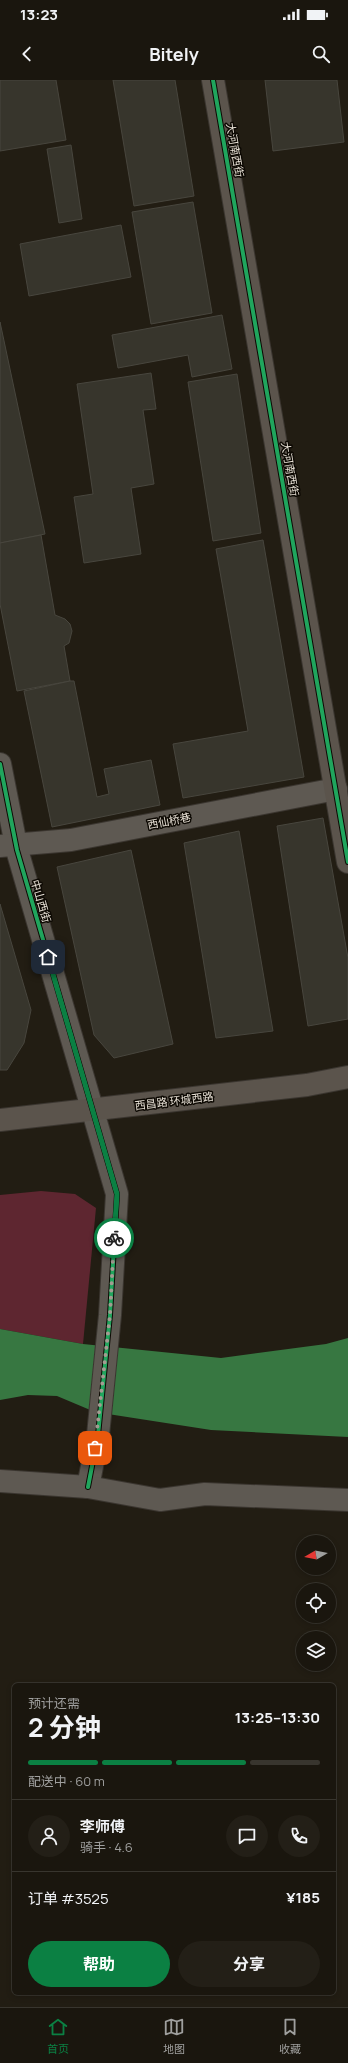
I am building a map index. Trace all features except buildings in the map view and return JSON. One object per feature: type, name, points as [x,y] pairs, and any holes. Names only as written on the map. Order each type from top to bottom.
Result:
[{"type":"street","name":"大河南西街","points":[[214,80],[348,862]]},
{"type":"street","name":"中山西街","points":[[0,764],[8,844],[117,1194],[110,1315],[98,1435],[88,1487]]},
{"type":"street","name":"西仙桥巷","points":[[8,844],[71,840],[336,789]]},
{"type":"street","name":"西昌路 环城西路","points":[[0,1120],[307,1085],[348,1077]]},
{"type":"street","points":[[0,1481],[88,1487],[160,1500],[205,1494],[348,1500]]},
{"type":"shaded area","points":[[41,1191],[75,1194],[96,1208],[83,1344],[0,1329],[0,1195]]},
{"type":"shaded area","points":[[0,1329],[83,1344],[221,1358],[326,1344],[348,1338],[348,1437],[211,1430],[95,1412],[57,1396],[28,1395],[0,1400]]},
{"type":"cycle path","points":[[213,80],[348,862]]},
{"type":"cycle path","points":[[0,764],[17,850],[117,1194],[110,1315],[98,1435],[88,1487]]},
{"type":"way so far","points":[[95,1448],[98,1435],[110,1315],[114,1238]]},
{"type":"route","points":[[48,957],[91,1110],[117,1194],[114,1238]]}]
